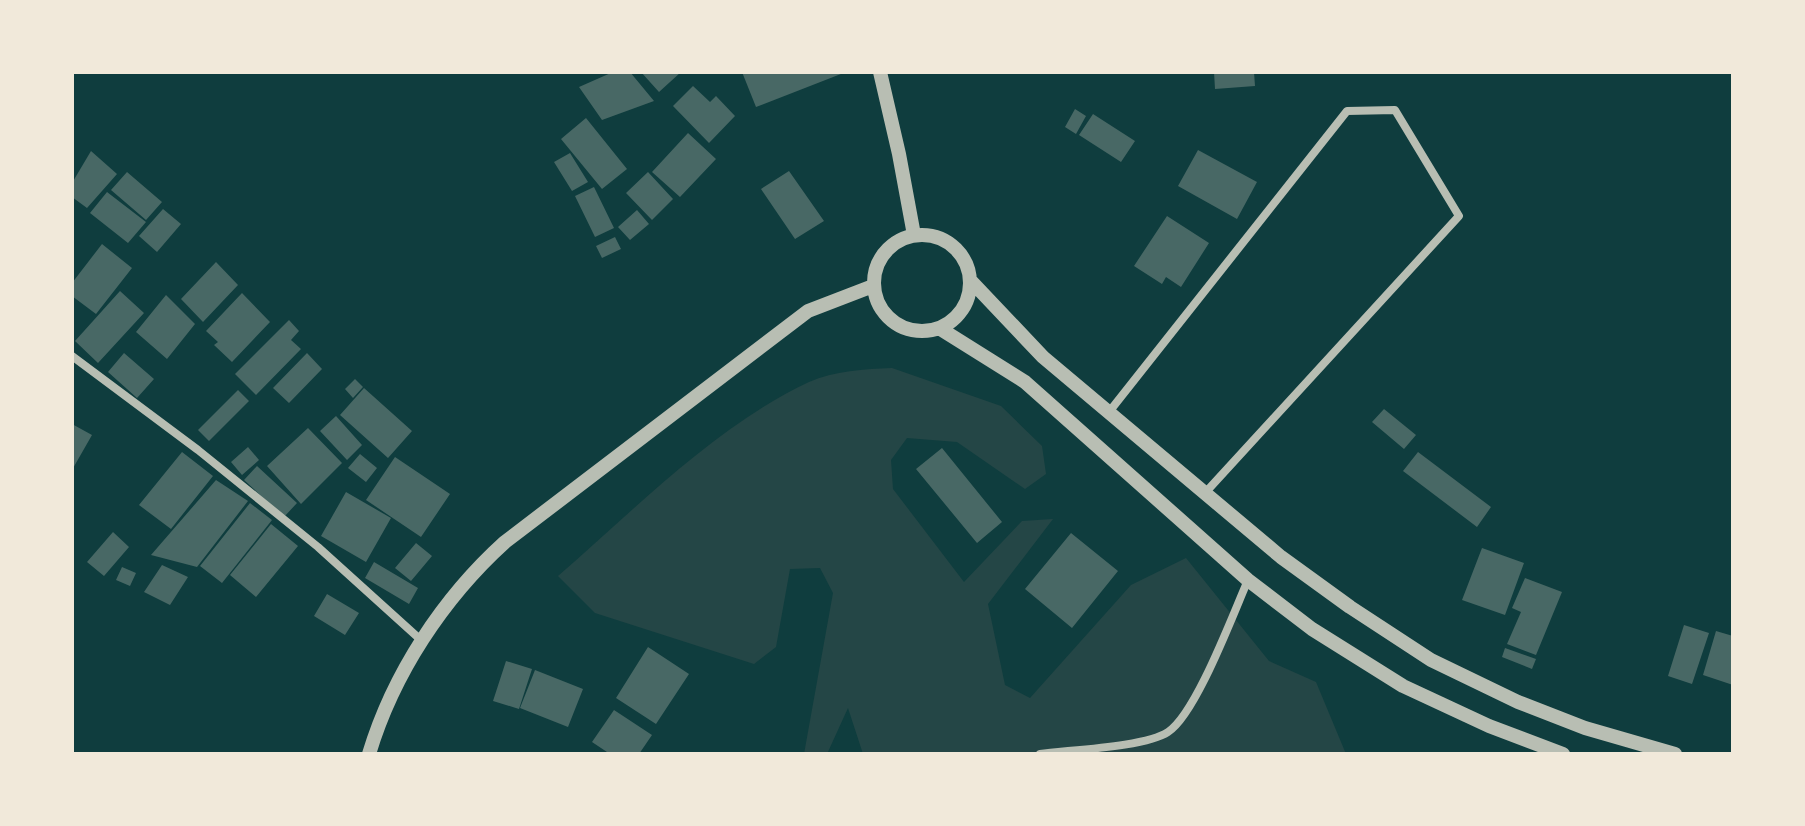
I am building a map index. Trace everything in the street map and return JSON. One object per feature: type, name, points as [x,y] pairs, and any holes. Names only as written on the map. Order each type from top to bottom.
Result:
[{"type":"street","points":[[880,72],[914,235]]},
{"type":"street","points":[[1109,412],[1347,111],[1395,110],[1459,216],[1205,493]]},
{"type":"street","points":[[914,235],[945,239],[958,250],[971,281],[962,309],[952,320],[939,328],[924,331],[910,330],[884,314],[873,286],[874,272],[880,259],[900,239],[914,235]]},
{"type":"street","points":[[971,281],[1043,357],[1281,557],[1350,607],[1431,660],[1518,702],[1585,728],[1675,754]]},
{"type":"street","points":[[369,754],[378,723],[395,686],[422,641],[462,585],[505,542],[808,311],[873,286]]},
{"type":"street","points":[[939,328],[1025,382],[1248,580],[1312,629],[1403,686],[1489,726],[1563,754]]},
{"type":"street","points":[[72,356],[198,450],[318,547],[422,641]]},
{"type":"street","points":[[1040,754],[1145,742],[1169,732],[1190,708],[1248,580]]},
{"type":"shaded area","points":[[892,368],[1001,406],[1042,446],[1046,474],[1025,489],[957,442],[907,438],[891,460],[893,489],[964,582],[1022,521],[1053,519],[988,604],[1005,685],[1030,698],[1131,585],[1186,558],[1269,661],[1316,682],[1346,754],[863,754],[848,708],[827,754],[804,754],[833,593],[820,568],[790,569],[776,647],[754,664],[595,613],[558,576],[678,470],[775,400],[829,375]]},
{"type":"building","points":[[613,72],[630,72],[654,101],[602,120],[579,87]]},
{"type":"building","points":[[641,72],[681,72],[659,92]]},
{"type":"building","points":[[742,72],[846,72],[756,107]]},
{"type":"building","points":[[1214,72],[1254,72],[1255,86],[1215,89]]},
{"type":"building","points":[[693,86],[710,102],[716,96],[735,116],[709,143],[673,106]]},
{"type":"building","points":[[1075,109],[1086,116],[1076,134],[1065,127]]},
{"type":"building","points":[[1093,114],[1135,141],[1121,162],[1079,135]]},
{"type":"building","points":[[586,118],[627,169],[602,189],[561,139]]},
{"type":"building","points":[[688,133],[716,159],[680,197],[652,172]]},
{"type":"building","points":[[1198,150],[1257,182],[1237,219],[1178,186]]},
{"type":"building","points":[[91,151],[117,174],[87,208],[72,197],[72,183]]},
{"type":"building","points":[[570,153],[588,182],[572,191],[554,162]]},
{"type":"building","points":[[789,171],[824,221],[795,239],[761,189]]},
{"type":"building","points":[[127,172],[162,202],[146,220],[111,190]]},
{"type":"building","points":[[648,172],[673,199],[652,220],[626,193]]},
{"type":"building","points":[[594,187],[614,228],[595,237],[575,196]]},
{"type":"building","points":[[107,192],[146,222],[128,243],[90,213]]},
{"type":"building","points":[[163,209],[181,224],[157,252],[139,236]]},
{"type":"building","points":[[637,210],[649,224],[630,240],[618,227]]},
{"type":"building","points":[[1167,216],[1209,243],[1181,287],[1166,277],[1162,284],[1134,266]]},
{"type":"building","points":[[615,237],[621,249],[602,258],[596,246]]},
{"type":"building","points":[[102,244],[132,268],[96,314],[72,296],[72,283]]},
{"type":"building","points":[[216,262],[238,285],[203,322],[181,299]]},
{"type":"building","points":[[120,291],[144,313],[98,363],[75,341]]},
{"type":"building","points":[[242,293],[270,322],[232,362],[214,345],[218,342],[206,331]]},
{"type":"building","points":[[166,295],[195,324],[167,359],[136,332]]},
{"type":"building","points":[[289,320],[299,331],[291,340],[301,349],[256,395],[235,374]]},
{"type":"building","points":[[124,353],[154,379],[137,398],[108,372]]},
{"type":"building","points":[[307,353],[322,369],[289,403],[273,388]]},
{"type":"building","points":[[355,379],[363,387],[353,398],[345,389]]},
{"type":"building","points":[[364,388],[412,431],[388,458],[340,415]]},
{"type":"building","points":[[238,390],[249,401],[209,441],[198,430]]},
{"type":"building","points":[[1384,409],[1416,435],[1404,449],[1372,422]]},
{"type":"building","points":[[336,416],[362,445],[347,460],[320,431]]},
{"type":"building","points":[[72,424],[92,435],[72,470]]},
{"type":"building","points":[[308,428],[342,463],[301,504],[267,466]]},
{"type":"building","points":[[248,447],[259,460],[242,475],[231,462]]},
{"type":"building","points":[[942,448],[1002,522],[977,543],[916,469]]},
{"type":"building","points":[[182,452],[213,476],[171,529],[139,505]]},
{"type":"building","points":[[1418,452],[1491,507],[1477,527],[1403,471]]},
{"type":"building","points":[[360,454],[377,468],[366,482],[348,468]]},
{"type":"building","points":[[395,457],[450,494],[421,537],[366,500]]},
{"type":"building","points":[[257,466],[297,503],[284,517],[244,480]]},
{"type":"building","points":[[216,480],[248,501],[197,567],[151,555]]},
{"type":"building","points":[[346,492],[391,518],[366,562],[321,536]]},
{"type":"building","points":[[250,503],[272,520],[222,583],[200,566]]},
{"type":"building","points":[[271,524],[298,546],[256,597],[230,575]]},
{"type":"building","points":[[113,532],[129,547],[104,576],[87,562]]},
{"type":"building","points":[[1071,533],[1118,571],[1072,628],[1025,589]]},
{"type":"building","points":[[416,543],[432,556],[411,581],[395,568]]},
{"type":"building","points":[[1482,548],[1524,563],[1505,615],[1462,600]]},
{"type":"building","points":[[374,562],[418,588],[409,604],[365,578]]},
{"type":"building","points":[[162,565],[188,577],[170,605],[144,592]]},
{"type":"building","points":[[122,567],[136,573],[130,586],[116,580]]},
{"type":"building","points":[[1525,578],[1562,592],[1536,655],[1507,644],[1521,612],[1512,608]]},
{"type":"building","points":[[327,594],[359,613],[345,635],[314,616]]},
{"type":"building","points":[[1684,625],[1709,633],[1692,684],[1668,676]]},
{"type":"building","points":[[1716,631],[1733,636],[1733,685],[1703,675]]},
{"type":"building","points":[[648,647],[689,674],[656,724],[616,698]]},
{"type":"building","points":[[1505,648],[1536,659],[1532,669],[1502,657]]},
{"type":"building","points":[[506,661],[532,669],[519,709],[493,701]]},
{"type":"building","points":[[535,670],[583,689],[568,727],[520,708]]},
{"type":"building","points":[[614,710],[652,735],[639,754],[610,754],[592,742]]}]
